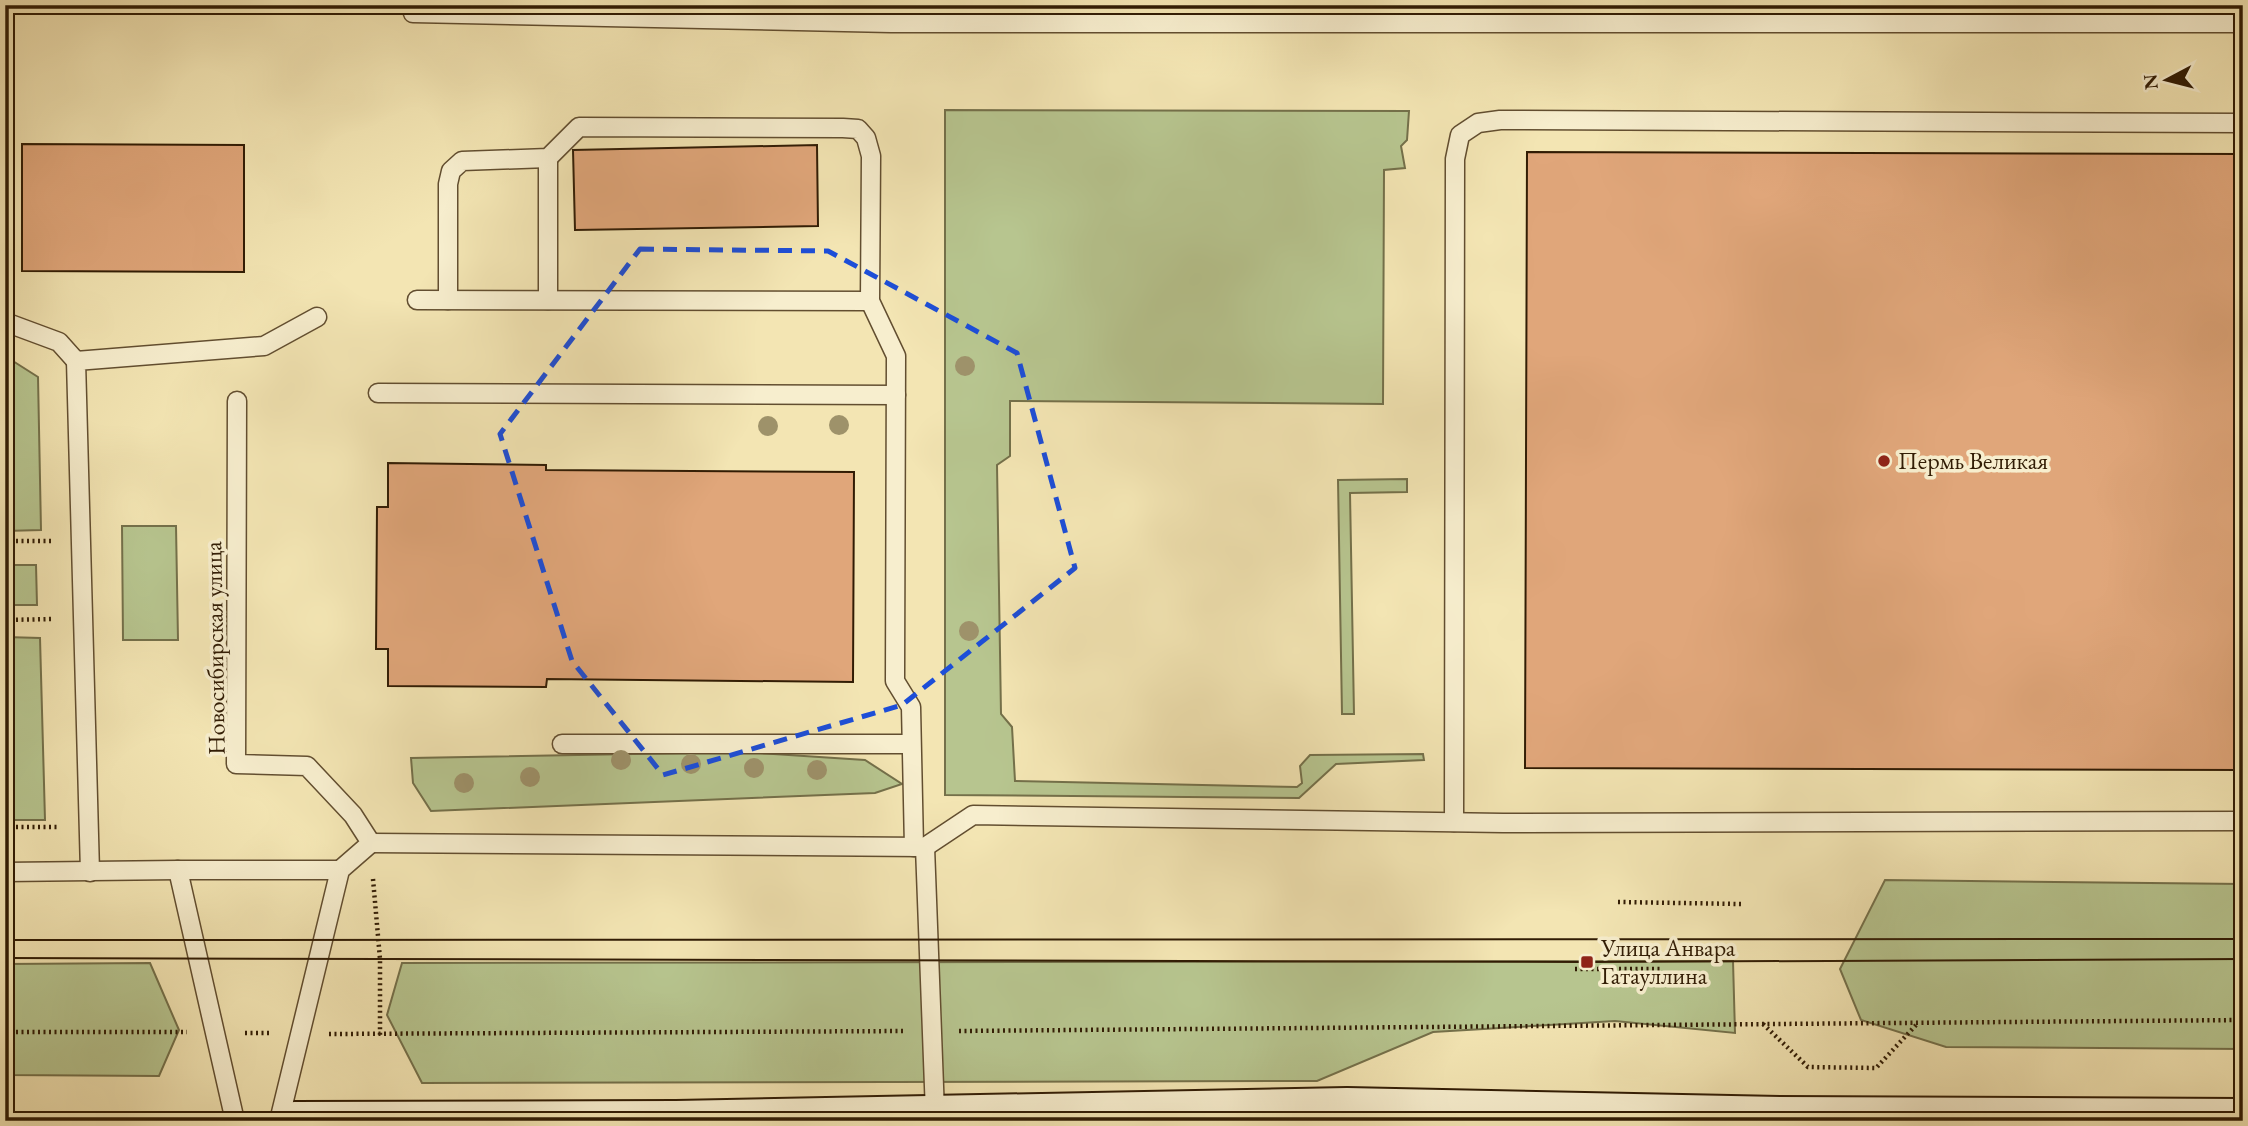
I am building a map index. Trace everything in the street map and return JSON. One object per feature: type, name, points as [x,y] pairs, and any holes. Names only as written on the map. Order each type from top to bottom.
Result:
[{"type":"main road","points":[[295,1121],[676,1120],[934,1113],[2243,1118]]},
{"type":"lane","points":[[411,5],[413,13],[891,23],[2243,23]]},
{"type":"lane","points":[[1454,822],[1455,159],[1460,135],[1478,123],[1500,120],[2243,122]]},
{"type":"lane","points":[[449,300],[451,171],[461,161],[476,158],[548,158],[579,127],[858,129],[866,138],[870,156],[870,301],[896,356],[895,681],[911,707],[934,1113]]},
{"type":"lane","points":[[548,158],[548,300]]},
{"type":"lane","points":[[417,300],[870,301]]},
{"type":"lane","points":[[76,361],[264,345],[317,317]]},
{"type":"lane","points":[[5,322],[59,342],[76,361],[90,872]]},
{"type":"lane","points":[[378,393],[896,395]]},
{"type":"lane","name":"Новосибирская улица","points":[[237,401],[236,764],[307,766],[353,815],[371,843]]},
{"type":"lane","points":[[562,744],[911,744]]},
{"type":"lane","points":[[279,1121],[340,870],[371,843],[919,847],[973,815],[1454,822],[2243,821]]},
{"type":"lane","points":[[178,870],[235,1121]]},
{"type":"lane","points":[[5,872],[340,870]]},
{"type":"path","points":[[5,541],[79,541]]},
{"type":"path","points":[[5,620],[81,619]]},
{"type":"path","points":[[5,827],[87,825]]},
{"type":"path","points":[[371,843],[380,959],[380,1036],[2243,1020]]},
{"type":"path","points":[[1618,902],[1741,904]]},
{"type":"path","points":[[1575,969],[1662,969]]},
{"type":"path","points":[[1763,1024],[1808,1067],[1876,1068],[1918,1023]]},
{"type":"highlighted area","points":[[640,249],[828,251],[1017,353],[1075,568],[902,705],[663,775],[572,661],[500,434]]},
{"type":"green space","points":[[945,110],[1409,111],[1407,140],[1401,146],[1405,168],[1384,170],[1383,404],[1010,401],[1010,456],[997,465],[1001,714],[1012,727],[1015,781],[1297,787],[1302,783],[1300,766],[1310,755],[1423,754],[1424,760],[1336,764],[1299,798],[945,795]]},
{"type":"green space","points":[[5,356],[38,377],[41,530],[5,531]]},
{"type":"green space","points":[[1407,479],[1407,492],[1350,493],[1354,714],[1342,714],[1338,480]]},
{"type":"green space","points":[[122,526],[176,526],[178,640],[123,640]]},
{"type":"green space","points":[[5,565],[36,565],[37,605],[5,605]]},
{"type":"green space","points":[[5,637],[40,638],[45,820],[5,820]]},
{"type":"green space","points":[[745,752],[865,760],[902,784],[875,793],[431,811],[413,783],[411,758]]},
{"type":"green space","points":[[1885,880],[2243,884],[2243,1049],[1946,1047],[1861,1020],[1840,969]]},
{"type":"green space","points":[[1733,961],[1735,1033],[1615,1021],[1433,1032],[1317,1081],[422,1083],[387,1015],[402,963]]},
{"type":"green space","points":[[150,963],[179,1030],[159,1076],[5,1075],[5,964]]},
{"type":"building","points":[[22,144],[244,145],[244,272],[22,271]]},
{"type":"building","points":[[817,145],[818,226],[575,230],[573,150]]},
{"type":"building","name":"Пермь Великая","points":[[1527,152],[2243,154],[2243,770],[1525,768]]},
{"type":"building","points":[[388,463],[546,465],[546,470],[854,472],[853,682],[547,679],[546,687],[388,686],[388,649],[376,649],[377,507],[388,507]]},
{"type":"tram line","points":[[5,940],[2243,939]]},
{"type":"tram line","points":[[5,958],[1587,962],[2243,959]]},
{"type":"place","name":"Пермь Великая","points":[[1884,461]]},
{"type":"place","name":"Улица Анвара Гатауллина","points":[[1587,962]]}]
